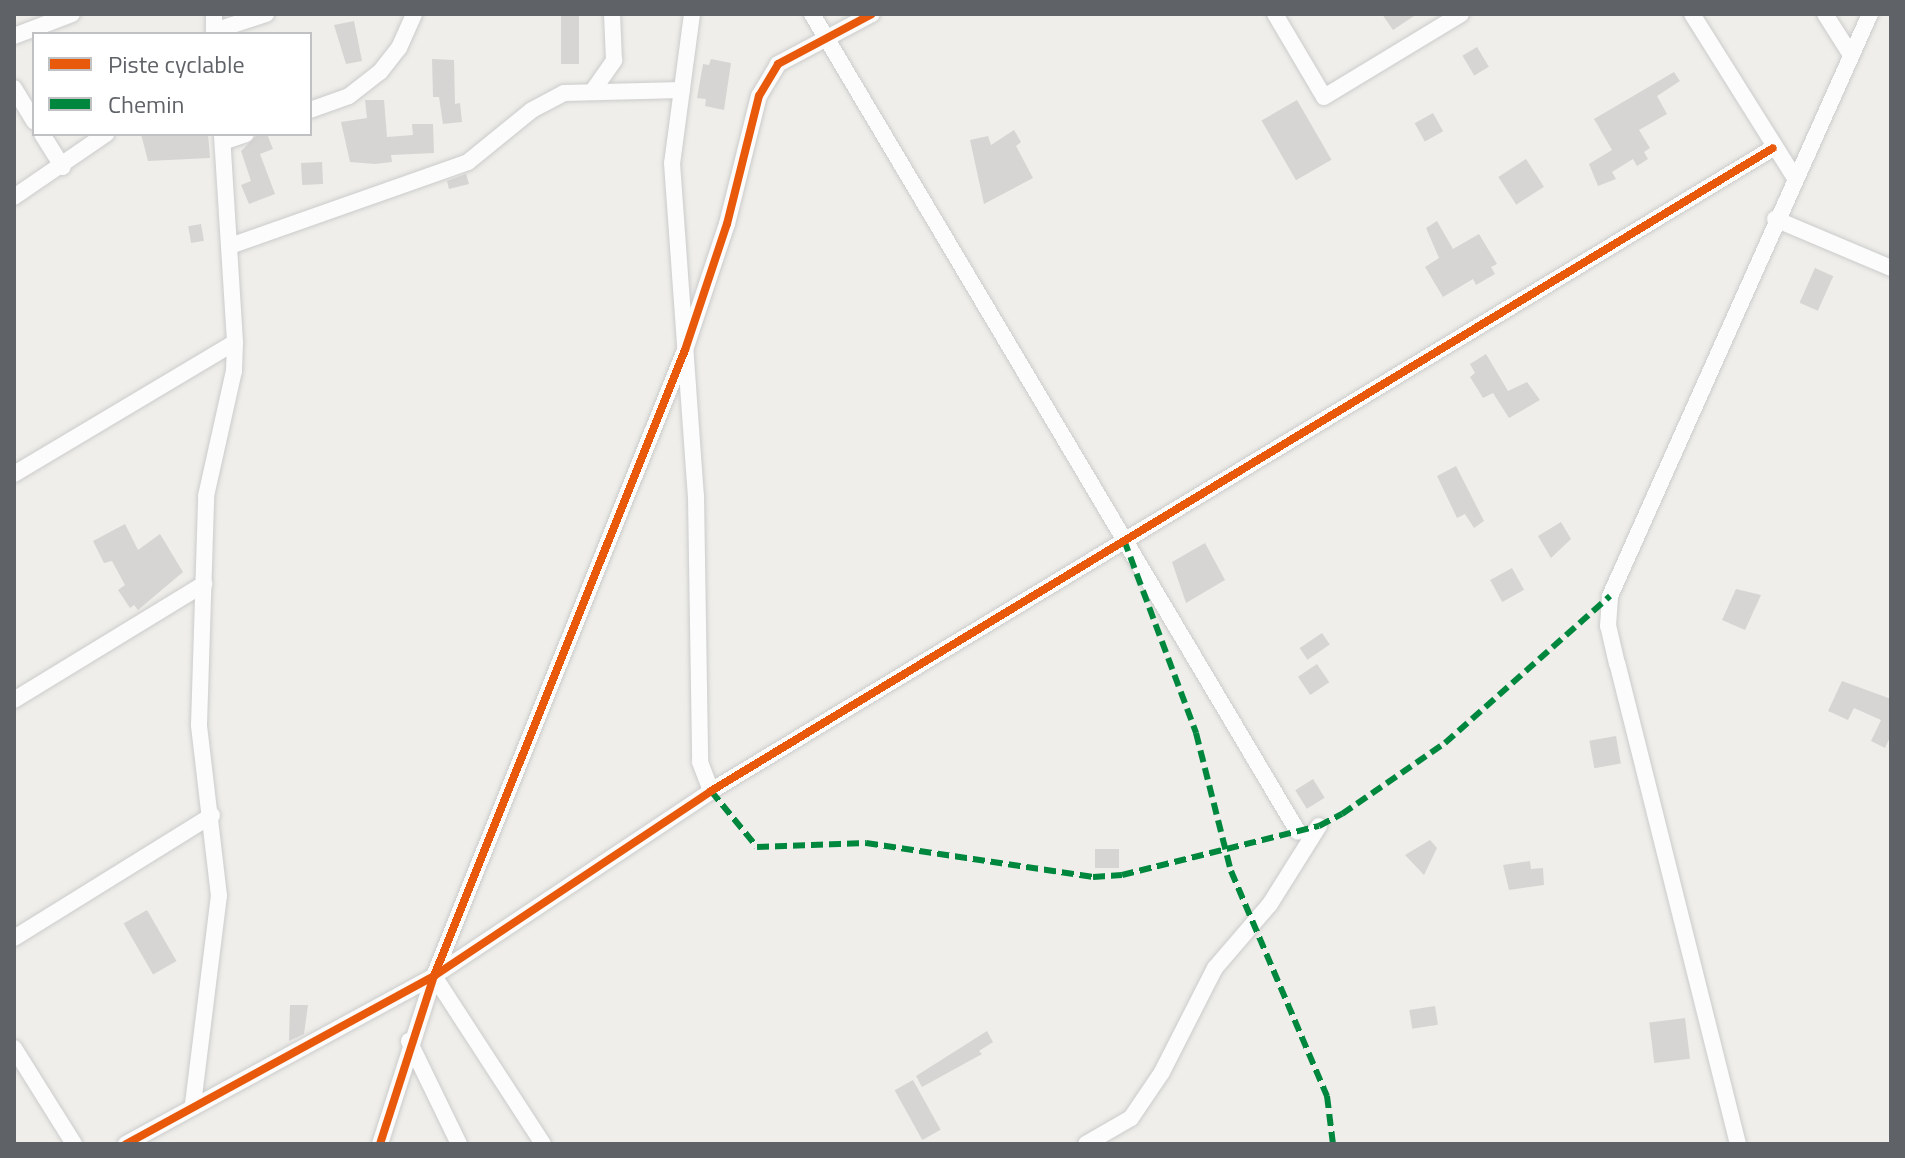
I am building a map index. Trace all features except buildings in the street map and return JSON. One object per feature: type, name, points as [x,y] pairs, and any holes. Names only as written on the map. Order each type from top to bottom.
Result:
[{"type":"street","points":[[14,36],[72,14]]},
{"type":"street","points":[[214,26],[266,14]]},
{"type":"street","points":[[312,109],[349,96],[380,72],[399,48],[414,14]]},
{"type":"street","points":[[592,92],[614,60],[612,14]]},
{"type":"street","points":[[692,14],[672,163],[696,496],[700,762],[711,791]]},
{"type":"street","points":[[812,14],[1298,832]]},
{"type":"street","points":[[380,1144],[409,1041],[685,350],[727,224],[759,96],[778,64],[828,41],[872,14]]},
{"type":"street","points":[[1275,14],[1324,97],[1461,14]]},
{"type":"street","points":[[1692,14],[1773,148],[1795,178]]},
{"type":"street","points":[[1825,14],[1851,55]]},
{"type":"street","points":[[1738,1144],[1608,626],[1610,596],[1775,219],[1870,14]]},
{"type":"street","points":[[14,88],[32,118]]},
{"type":"street","points":[[230,246],[468,162],[549,99],[592,92],[682,90]]},
{"type":"street","points":[[43,136],[63,167]]},
{"type":"street","points":[[14,197],[63,167],[103,136]]},
{"type":"street","points":[[193,1104],[217,937],[219,884],[199,725],[206,496],[234,371],[223,138]]},
{"type":"street","points":[[126,1144],[193,1104],[434,976],[711,791],[1773,148]]},
{"type":"street","points":[[1775,219],[1891,268]]},
{"type":"street","points":[[14,474],[235,342]]},
{"type":"street","points":[[14,700],[204,584]]},
{"type":"street","points":[[14,938],[212,815]]},
{"type":"street","points":[[1086,1144],[1131,1118],[1162,1072],[1215,968],[1270,904],[1319,826]]},
{"type":"street","points":[[434,976],[543,1144]]},
{"type":"street","points":[[409,1041],[459,1144]]},
{"type":"street","points":[[14,1048],[74,1144]]},
{"type":"marked path","points":[[1124,540],[1196,733],[1231,871],[1327,1096],[1333,1144]]},
{"type":"marked path","points":[[711,791],[757,847],[866,843],[1093,877],[1122,875],[1319,826],[1342,814],[1445,743],[1610,596]]},
{"type":"cycle path","points":[[380,1144],[434,976],[685,350],[727,224],[759,96],[778,64],[872,14]]},
{"type":"cycle path","points":[[126,1144],[434,976],[711,791],[1773,148]]}]
